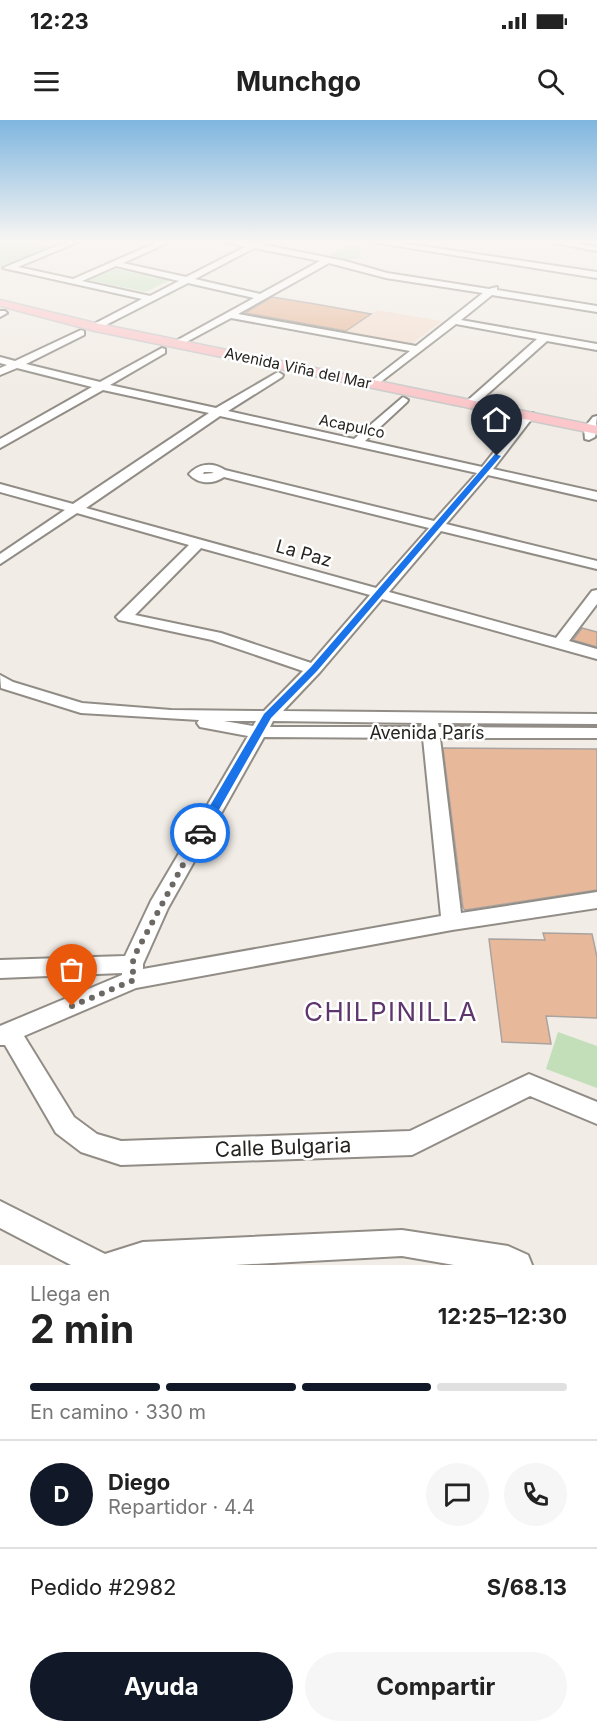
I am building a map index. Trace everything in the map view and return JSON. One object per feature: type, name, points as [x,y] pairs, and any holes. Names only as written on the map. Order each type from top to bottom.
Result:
[{"type":"main road","name":"Avenida Viña del Mar","points":[[0,311],[95,327],[374,384],[470,404],[525,420]]},
{"type":"main road","name":"Avenida Viña del Mar","points":[[0,311],[81,333],[278,375],[403,400],[594,431]]},
{"type":"street","points":[[133,294],[149,298]]},
{"type":"street","points":[[95,327],[156,294]]},
{"type":"street","points":[[249,294],[262,297]]},
{"type":"street","points":[[177,344],[267,294]]},
{"type":"street","points":[[374,384],[487,294]]},
{"type":"street","points":[[518,294],[597,308]]},
{"type":"street","points":[[230,315],[418,349]]},
{"type":"street","points":[[454,321],[597,346]]},
{"type":"street","points":[[0,372],[81,333]]},
{"type":"street","points":[[470,404],[545,337]]},
{"type":"street","points":[[0,444],[162,351]]},
{"type":"street","name":"Acapulco","points":[[0,360],[101,386],[597,496]]},
{"type":"street","points":[[0,560],[218,412],[278,375]]},
{"type":"street","points":[[357,442],[403,400]]},
{"type":"street","points":[[5,1035],[133,972],[158,907],[262,724],[314,669],[485,471],[525,420]]},
{"type":"street","points":[[221,472],[597,565]]},
{"type":"street","name":"La Paz","points":[[0,488],[597,654]]},
{"type":"street","points":[[198,544],[124,618],[216,636],[314,669]]},
{"type":"street","points":[[559,644],[597,594]]},
{"type":"street","name":"Avenida París","points":[[0,680],[7,685],[81,708],[262,724],[430,726],[597,733]]},
{"type":"street","name":"Avenida París","points":[[430,726],[597,719]]},
{"type":"street","points":[[430,726],[453,922]]},
{"type":"street","points":[[0,969],[133,972],[597,900]]},
{"type":"street","name":"Calle Bulgaria","points":[[5,1035],[65,1125],[90,1144],[122,1153],[412,1143],[529,1085],[597,1113]]},
{"type":"street","points":[[0,1214],[99,1265]]},
{"type":"street","points":[[111,1265],[142,1256],[402,1243],[508,1260],[518,1265]]},
{"type":"shaded area","points":[[377,310],[442,321],[410,345],[343,333]]},
{"type":"green space","points":[[558,1032],[597,1046],[597,1088],[546,1069]]},
{"type":"building","points":[[272,297],[371,314],[346,331],[245,313]]},
{"type":"building","points":[[582,628],[597,632],[597,647],[573,640]]},
{"type":"building","points":[[443,748],[597,749],[597,890],[465,910]]},
{"type":"building","points":[[543,933],[592,934],[597,957],[597,1018],[546,1016],[551,1044],[502,1042],[489,939],[545,940]]},
{"type":"way so far","points":[[72,1006],[134,980],[132,964],[137,951],[158,907],[200,833]]},
{"type":"district","name":"CHILPINILLA","points":[[391,1011]]},
{"type":"route","points":[[200,833],[267,717],[314,669],[497,456]]}]
